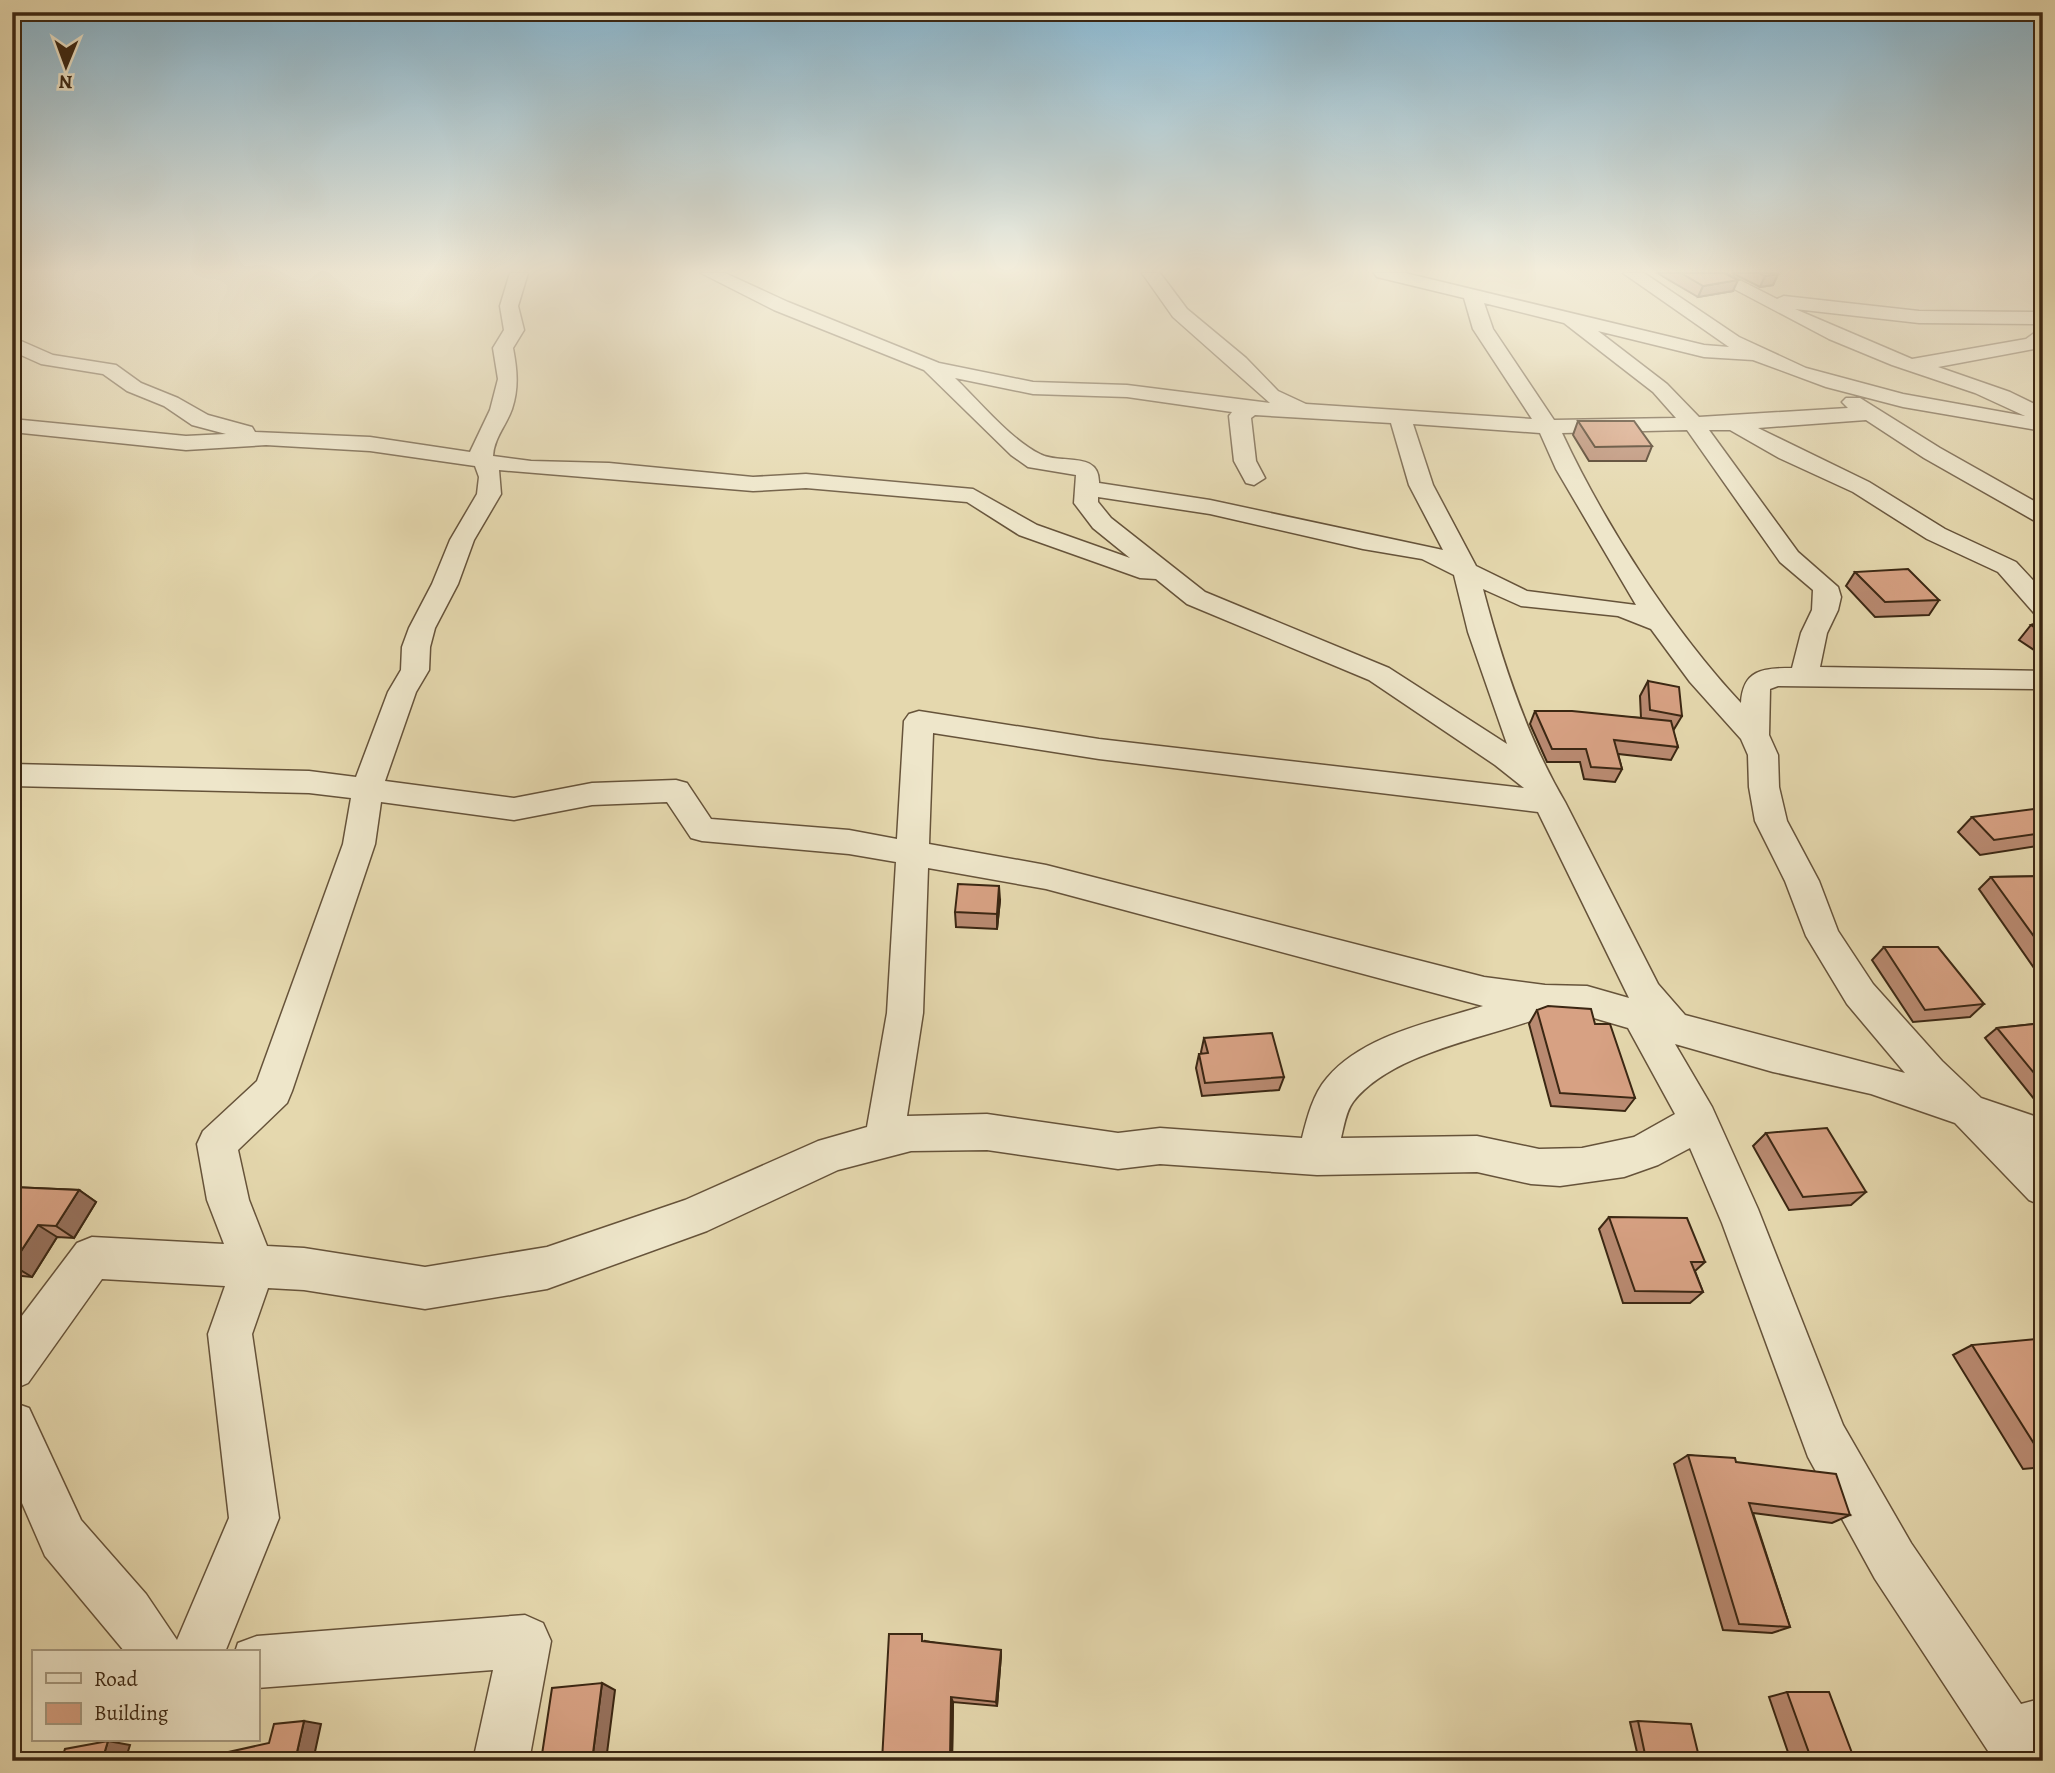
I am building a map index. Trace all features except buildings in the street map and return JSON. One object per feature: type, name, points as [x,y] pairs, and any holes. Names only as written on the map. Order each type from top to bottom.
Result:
[{"type":"street","points":[[39,356],[48,360],[108,369],[134,387],[171,402],[200,420],[266,438]]},
{"type":"street","points":[[200,1650],[254,1518],[230,1334],[254,1266],[228,1200],[218,1144],[273,1091],[359,844],[368,788],[402,692],[415,670],[416,647],[422,628],[445,584],[462,540],[489,494],[490,477],[481,454],[501,410],[508,379],[504,356]]},
{"type":"street","points":[[905,356],[931,366],[1033,388],[1127,391],[1250,408],[1401,419],[1548,427],[1734,422],[1872,413]]},
{"type":"street","points":[[1231,356],[1271,395],[1301,410]]},
{"type":"street","points":[[1501,356],[1548,427],[1567,469],[1660,623],[1700,676],[1754,735],[1763,755],[1764,787],[1771,821],[1802,881],[1824,936],[1860,994],[1929,1073],[2043,1186]]},
{"type":"street","points":[[1618,356],[1660,388],[1692,422],[1789,557],[1825,587],[1828,597],[1825,610],[1814,634],[1804,676]]},
{"type":"street","points":[[1761,356],[1789,368],[1872,413],[1932,453],[2043,516]]},
{"type":"street","points":[[1886,356],[1987,388],[2043,417]]},
{"type":"street","points":[[1902,362],[1938,362],[1972,356]]},
{"type":"street","points":[[931,366],[1019,450],[1036,462],[1070,465],[1088,471],[1086,503],[1102,523],[1196,598],[1379,674],[1506,758],[1542,792]]},
{"type":"street","points":[[1789,368],[1903,399],[2043,425]]},
{"type":"street","points":[[1250,408],[1240,416],[1245,461],[1254,478]]},
{"type":"street","points":[[1401,419],[1421,485],[1466,571],[1481,632],[1542,792],[1645,993],[1744,1223],[1825,1440],[1893,1561],[2017,1740]]},
{"type":"street","points":[[1734,422],[1787,453],[1861,487],[1936,534],[2007,567],[2043,607]]},
{"type":"street","points":[[12,425],[186,443],[266,438],[370,444],[531,468],[609,470],[753,484],[806,481],[973,496],[1028,530],[1175,583]]},
{"type":"street","points":[[1087,488],[1210,507],[1363,542],[1429,553],[1521,598],[1622,609],[1660,623]]},
{"type":"street","points":[[1754,735],[1756,685],[1773,677],[2043,680]]},
{"type":"street","points":[[884,1140],[905,1013],[919,720],[1099,749],[1542,792]]},
{"type":"street","points":[[12,775],[309,782],[514,809],[592,794],[676,791],[702,830],[849,842],[1045,877],[1484,992],[1545,1000],[1587,1001],[1658,1023],[1871,1078],[2043,1138]]},
{"type":"street","points":[[1317,1157],[1324,1126],[1340,1091],[1370,1062],[1430,1039],[1507,1017],[1545,1000]]},
{"type":"street","points":[[12,1367],[92,1258],[304,1269],[425,1288],[547,1268],[692,1216],[832,1154],[911,1133],[987,1132],[1118,1151],[1160,1146],[1317,1157],[1480,1154],[1538,1167],[1585,1168],[1629,1158],[1653,1148],[1677,1137],[1698,1119]]},
{"type":"street","points":[[12,1426],[63,1538],[128,1612],[155,1650]]},
{"type":"street","points":[[259,1662],[525,1641],[501,1761]]}]
